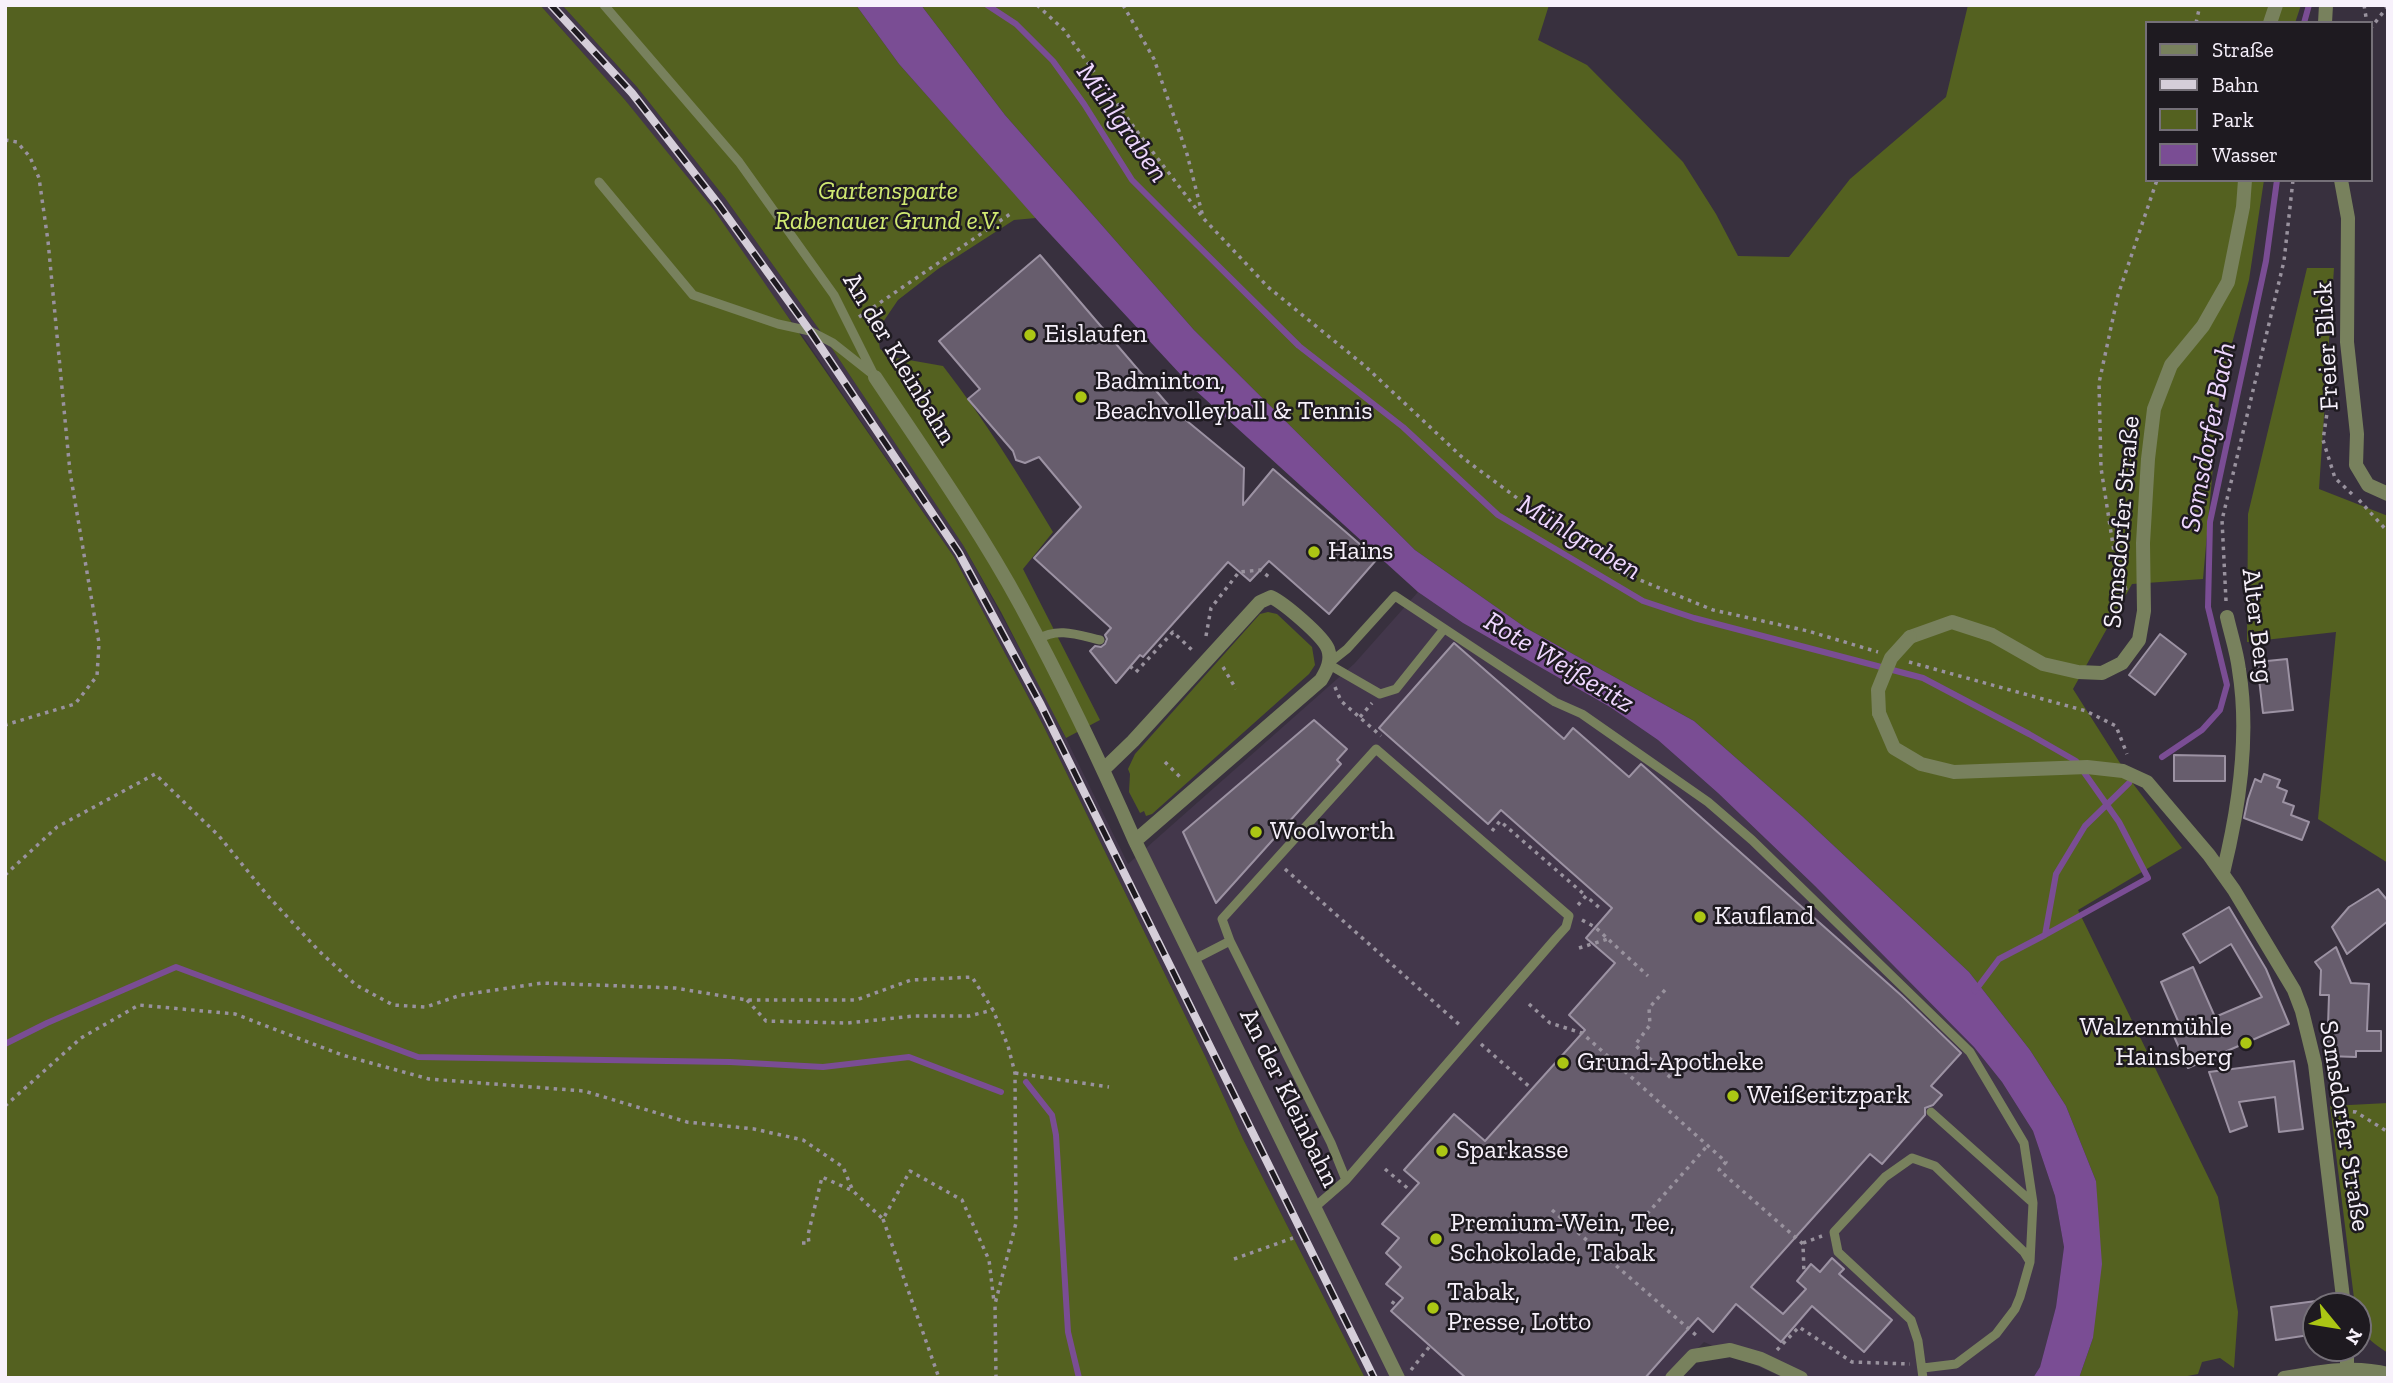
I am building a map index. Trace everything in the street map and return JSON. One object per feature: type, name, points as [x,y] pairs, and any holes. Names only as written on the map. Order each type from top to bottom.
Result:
[{"type":"street","name":"Somsdorfer Straße","points":[[2245,182],[2243,207],[2228,282],[2203,326],[2171,365],[2154,409],[2143,543],[2144,611],[2139,640],[2122,663],[2102,673],[2078,672],[2043,664],[1992,635],[1952,622],[1910,637],[1891,658],[1878,690],[1879,713],[1894,748],[1921,764],[1954,772],[2087,767],[2123,771],[2147,782],[2223,873],[2294,990],[2302,1011],[2315,1064],[2342,1292]]},
{"type":"street","name":"Freier Blick","points":[[2341,182],[2347,218],[2347,342],[2357,434],[2356,465],[2368,485],[2388,494]]},
{"type":"street","name":"An der Kleinbahn","points":[[875,377],[948,487],[1020,604],[1104,769],[1135,841],[1315,1207],[1404,1375]]},
{"type":"street","points":[[1104,769],[1260,602],[1271,597],[1284,603],[1327,647],[1328,664],[1321,680],[1135,841]]},
{"type":"street","name":"Alter Berg","points":[[2223,873],[2237,804],[2244,731],[2239,670],[2227,617]]},
{"type":"street","points":[[1672,1378],[1693,1356],[1730,1350],[1761,1359],[1801,1378]]},
{"type":"street","points":[[2284,1378],[2371,1370],[2388,1374]]},
{"type":"lane","name":"An der Kleinbahn","points":[[604,5],[739,162],[834,295],[875,377]]},
{"type":"lane","points":[[599,182],[693,295],[778,324],[810,331],[833,343],[875,377]]},
{"type":"lane","points":[[1444,629],[1396,689],[1380,694],[1328,664],[1347,649],[1395,596],[1555,702],[1582,713],[1708,802],[1752,840],[1970,1052],[2024,1143],[2033,1203],[2030,1262],[2015,1308],[1996,1334],[1956,1364],[1923,1370],[1911,1320],[1838,1252],[1834,1232],[1885,1178],[1912,1158],[1935,1166],[2025,1252],[2030,1262]]},
{"type":"lane","points":[[1038,639],[1050,632],[1100,640]]},
{"type":"lane","points":[[1315,1207],[1346,1180],[1566,927],[1569,916],[1376,749],[1222,919],[1230,941],[1331,1143],[1346,1180]]},
{"type":"lane","points":[[1193,960],[1230,941]]},
{"type":"lane","points":[[1931,1112],[2033,1203]]},
{"type":"path","points":[[1037,5],[1064,30],[1204,219],[1268,287],[1365,366],[1463,458],[1613,569],[1713,610],[1808,631],[1879,652]]},
{"type":"path","points":[[1124,5],[1154,59],[1187,154],[1204,219]]},
{"type":"path","points":[[2372,26],[2388,6]]},
{"type":"path","points":[[5,140],[17,142],[30,157],[39,178],[48,241],[70,472],[99,643],[97,676],[75,704],[5,725]]},
{"type":"path","points":[[2144,611],[2126,589],[2115,558],[2101,468],[2099,383],[2118,295],[2156,182]]},
{"type":"path","name":"Alter Berg","points":[[2227,617],[2222,520],[2284,261],[2293,182]]},
{"type":"path","points":[[849,324],[1013,212]]},
{"type":"path","points":[[1236,689],[1205,635],[1212,608],[1239,572],[1260,570],[1269,577]]},
{"type":"path","points":[[1130,667],[1136,672],[1173,632],[1192,650]]},
{"type":"path","points":[[1905,660],[2086,711],[2116,726],[2127,751],[2125,761]]},
{"type":"path","points":[[1328,664],[1341,701],[1360,717]]},
{"type":"path","points":[[1164,762],[1195,790]]},
{"type":"path","points":[[5,875],[57,827],[155,774],[219,836],[268,896],[319,951],[356,985],[393,1005],[426,1007],[461,995],[541,984],[675,988],[747,1000],[856,1000],[911,980],[972,976],[993,1010],[1008,1046],[1015,1073],[1016,1223],[995,1304]]},
{"type":"path","points":[[1482,842],[1500,821],[1602,910]]},
{"type":"path","points":[[1275,860],[1532,1089]]},
{"type":"path","points":[[1576,906],[1586,896]]},
{"type":"path","points":[[1595,927],[1648,976]]},
{"type":"path","points":[[1579,948],[1608,939]]},
{"type":"path","points":[[1665,990],[1649,1008],[1650,1025],[1635,1045],[1671,1078]]},
{"type":"path","points":[[747,1000],[766,1021],[848,1023],[914,1016],[968,1016],[993,1010]]},
{"type":"path","points":[[5,1105],[81,1038],[139,1004],[235,1014],[342,1055],[429,1079],[584,1091],[687,1122],[754,1129],[803,1140],[843,1167],[853,1191]]},
{"type":"path","points":[[1529,1004],[1550,1023],[1581,1033],[1726,1162],[1719,1170],[1803,1244],[1804,1273]]},
{"type":"path","points":[[1015,1073],[1109,1087]]},
{"type":"path","points":[[2330,1109],[2356,1112],[2388,1132]]},
{"type":"path","points":[[1647,1214],[1708,1145]]},
{"type":"path","points":[[1385,1169],[1411,1191]]},
{"type":"path","points":[[883,1219],[910,1171],[962,1200],[989,1259],[995,1304],[996,1378]]},
{"type":"path","points":[[802,1243],[809,1243],[808,1235],[821,1177],[853,1191],[883,1219],[939,1378]]},
{"type":"path","points":[[1552,1210],[1697,1335]]},
{"type":"path","points":[[1803,1244],[1834,1232]]},
{"type":"path","points":[[1234,1259],[1293,1238]]},
{"type":"path","points":[[1773,1354],[1798,1327],[1852,1362],[1923,1370]]},
{"type":"path","points":[[1404,1375],[1430,1346]]},
{"type":"shaded area","points":[[540,5],[562,5],[637,87],[725,198],[821,332],[963,545],[1040,686],[1128,864],[1354,664],[1418,592],[1463,623],[1610,707],[1658,740],[1815,886],[1974,1047],[2002,1082],[2033,1131],[2055,1196],[2064,1247],[2056,1307],[2040,1367],[2033,1378],[1784,1378],[1704,1342],[1668,1378],[1365,1378],[1243,1139],[1043,725],[954,557],[807,342],[625,100]]},
{"type":"green space","points":[[5,5],[540,5],[625,100],[714,210],[954,557],[1043,725],[1243,1139],[1365,1378],[5,1378]]},
{"type":"green space","name":"Gartensparte Rabenauer Grund e.V.","points":[[562,5],[856,5],[899,64],[1036,218],[1014,220],[938,269],[898,300],[881,325],[878,336],[880,349],[892,357],[943,366],[1001,448],[1053,532],[1023,569],[1100,720],[1066,738],[963,545],[821,332],[725,198],[637,87]]},
{"type":"green space","points":[[921,5],[1549,5],[1538,40],[1587,65],[1683,162],[1716,214],[1738,256],[1789,257],[1850,179],[1946,97],[1968,5],[2301,5],[2296,21],[2144,21],[2144,182],[2264,182],[2249,280],[2220,388],[2203,579],[2132,584],[2073,689],[2134,785],[2182,848],[2078,910],[2218,1197],[2238,1312],[2234,1368],[2220,1358],[2202,1362],[2198,1374],[2177,1378],[2079,1378],[2093,1338],[2096,1181],[2066,1106],[2030,1050],[1969,972],[1802,816],[1694,721],[1526,628],[1415,550],[1194,330],[1005,115]]},
{"type":"green space","points":[[2307,268],[2334,268],[2319,489],[2388,516],[2388,863],[2318,819],[2336,632],[2247,642],[2248,514]]},
{"type":"green space","points":[[1260,614],[1277,614],[1312,647],[1315,665],[1309,674],[1152,814],[1146,816],[1144,811],[1140,813],[1129,792],[1128,769],[1135,754]]},
{"type":"green space","points":[[2388,1103],[2388,1353],[2372,1341],[2372,1292],[2353,1292],[2330,1106]]},
{"type":"water","name":"Rote Weißeritz","points":[[856,5],[921,5],[1005,115],[1194,330],[1415,550],[1526,628],[1694,721],[1802,816],[1969,972],[2030,1050],[2066,1106],[2096,1181],[2102,1264],[2093,1338],[2079,1378],[2033,1378],[2040,1367],[2056,1307],[2064,1247],[2055,1196],[2033,1131],[2002,1082],[1974,1047],[1815,886],[1658,740],[1610,707],[1463,623],[1418,592],[1194,389],[1039,222],[899,64]]},
{"type":"building","points":[[1040,255],[1170,407],[1244,468],[1243,505],[1273,469],[1377,559],[1329,614],[1269,561],[1250,581],[1228,562],[1143,657],[1140,655],[1116,683],[1090,651],[1095,646],[1101,647],[1105,644],[1105,635],[1111,628],[1034,558],[1081,507],[1039,457],[1025,463],[1016,460],[1013,451],[968,399],[980,389],[939,341]]},
{"type":"building","points":[[2160,634],[2186,654],[2155,695],[2129,675]]},
{"type":"building","name":"Weißeritzpark","points":[[1454,643],[1564,739],[1573,728],[1629,777],[1641,764],[1902,996],[1961,1053],[1931,1086],[1942,1095],[1933,1105],[1925,1108],[1925,1115],[1882,1164],[1870,1154],[1751,1287],[1783,1314],[1806,1289],[1797,1281],[1811,1264],[1820,1272],[1832,1258],[1844,1269],[1839,1274],[1892,1320],[1864,1352],[1812,1306],[1781,1342],[1736,1304],[1713,1332],[1698,1318],[1645,1378],[1466,1378],[1391,1311],[1403,1298],[1386,1284],[1401,1267],[1386,1253],[1399,1238],[1382,1224],[1419,1183],[1404,1170],[1454,1114],[1485,1141],[1585,1030],[1569,1015],[1615,963],[1586,938],[1612,908],[1501,810],[1488,824],[1379,728]]},
{"type":"building","points":[[2287,659],[2293,710],[2263,713],[2257,662]]},
{"type":"building","points":[[1314,720],[1347,749],[1337,760],[1341,764],[1216,903],[1183,832]]},
{"type":"building","points":[[2174,755],[2225,756],[2225,781],[2174,781]]},
{"type":"building","points":[[2264,774],[2280,780],[2277,787],[2287,791],[2283,802],[2294,806],[2291,815],[2309,822],[2302,840],[2244,818],[2255,779],[2261,782]]},
{"type":"building","points":[[2378,889],[2388,901],[2388,921],[2347,954],[2332,927],[2349,907]]},
{"type":"building","points":[[2229,907],[2266,969],[2289,1024],[2188,1068],[2173,1034],[2182,1030],[2161,982],[2193,967],[2215,1017],[2262,997],[2231,944],[2200,963],[2183,934]]},
{"type":"building","points":[[2336,947],[2351,983],[2369,984],[2367,1031],[2381,1031],[2381,1051],[2356,1051],[2356,1057],[2327,1056],[2329,995],[2320,995],[2321,970],[2315,962]]},
{"type":"building","points":[[2294,1061],[2303,1129],[2279,1132],[2275,1097],[2239,1102],[2247,1126],[2230,1132],[2209,1072]]},
{"type":"building","points":[[2302,1303],[2302,1336],[2276,1340],[2271,1307]]},
{"type":"waterway","name":"Mühlgraben","points":[[987,5],[1016,24],[1053,61],[1132,180],[1177,225],[1299,346],[1403,427],[1498,515],[1643,601],[1694,618],[1923,678],[2076,761],[2119,822],[2148,878],[2045,935]]},
{"type":"waterway","name":"Somsdorfer Bach","points":[[2305,21],[2309,5]]},
{"type":"waterway","name":"Somsdorfer Bach","points":[[2162,757],[2202,730],[2220,710],[2227,685],[2208,607],[2210,522],[2266,261],[2277,182]]},
{"type":"waterway","name":"Somsdorfer Bach","points":[[1975,991],[1999,959],[2045,935],[2056,874],[2085,826],[2129,783]]},
{"type":"waterway","points":[[5,1044],[176,967],[418,1057],[730,1062],[823,1067],[909,1057],[1001,1092]]},
{"type":"waterway","points":[[1026,1082],[1052,1115],[1056,1135],[1068,1332],[1079,1378]]},
{"type":"railway","points":[[551,5],[632,93],[719,205],[810,331],[959,553],[1041,705],[1374,1378]]},
{"type":"place","name":"Eislaufen","points":[[1030,335]]},
{"type":"place","name":"Badminton, Beachvolleyball & Tennis","points":[[1081,397]]},
{"type":"place","name":"Hains","points":[[1314,552]]},
{"type":"place","name":"Woolworth","points":[[1256,832]]},
{"type":"place","name":"Kaufland","points":[[1700,917]]},
{"type":"place","name":"Walzenmühle Hainsberg","points":[[2246,1043]]},
{"type":"place","name":"Grund-Apotheke","points":[[1563,1063]]},
{"type":"place","name":"Weißeritzpark","points":[[1733,1096]]},
{"type":"place","name":"Sparkasse","points":[[1442,1151]]},
{"type":"place","name":"Premium-Wein, Tee, Schokolade, Tabak","points":[[1436,1239]]},
{"type":"place","name":"Tabak, Presse, Lotto","points":[[1433,1308]]}]
